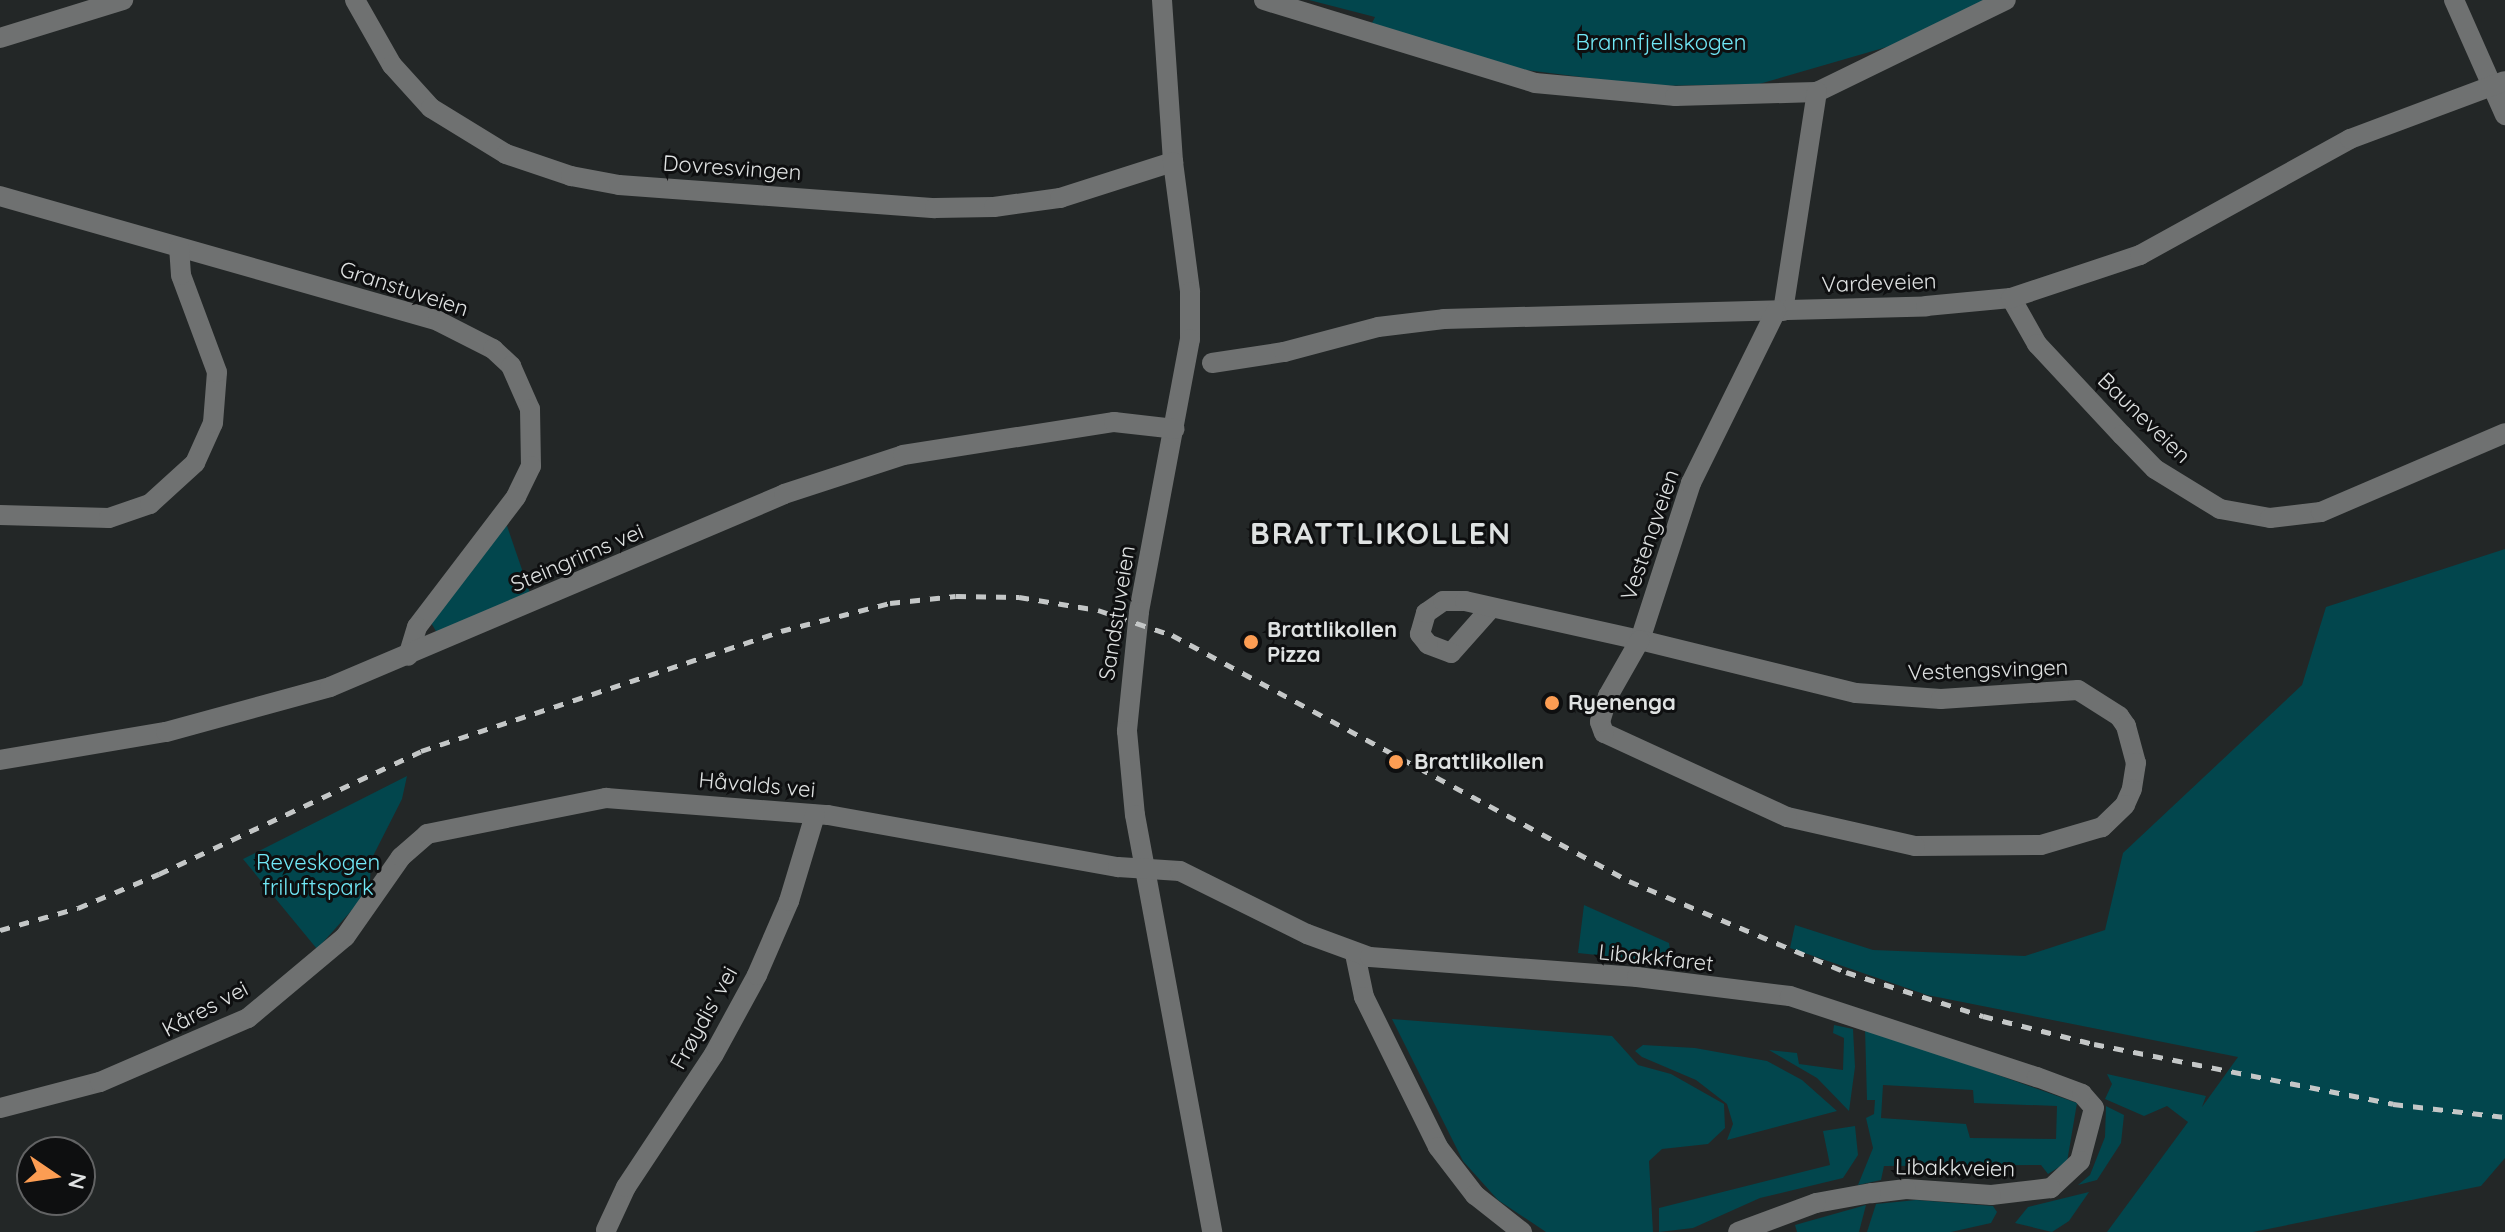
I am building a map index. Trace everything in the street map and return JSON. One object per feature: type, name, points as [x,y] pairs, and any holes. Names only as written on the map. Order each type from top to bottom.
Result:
[{"type":"street","name":"Dovresvingen","points":[[355,0],[392,65],[431,108],[486,145],[571,176],[619,185],[935,208],[994,207],[1060,198],[1173,162]]},
{"type":"street","name":"Sandstuveien","points":[[1162,0],[1173,162],[1191,302],[1187,364],[1128,684],[1129,775],[1212,1232]]},
{"type":"street","points":[[1264,0],[1535,83],[1644,95],[1817,92],[2006,0]]},
{"type":"street","points":[[2454,0],[2499,82],[2505,115]]},
{"type":"street","points":[[0,38],[119,1]]},
{"type":"street","name":"Vardeveien","points":[[1212,363],[1409,322],[1545,313],[1779,311],[2011,298],[2140,255],[2350,139],[2499,82]]},
{"type":"street","name":"Vestengveien","points":[[1640,640],[1691,483],[1779,311],[1817,92]]},
{"type":"street","name":"Granstuveien","points":[[0,196],[438,321],[493,349],[518,379],[532,425],[534,451],[525,481],[417,627],[408,656]]},
{"type":"street","points":[[0,515],[109,518],[150,504],[195,463],[213,423],[217,372],[181,275],[179,248]]},
{"type":"street","name":"Bauneveien","points":[[2011,298],[2037,344],[2155,469],[2220,509],[2270,518],[2321,512],[2505,433]]},
{"type":"street","name":"Steingrims vei","points":[[0,760],[115,743],[269,706],[408,656],[845,473],[971,441],[1057,429],[1138,421],[1175,429]]},
{"type":"street","points":[[1491,608],[1640,640]]},
{"type":"street","name":"Vestengsvingen","points":[[1640,640],[1856,693],[1941,699],[2078,690],[2126,726],[2136,763],[2132,789],[2125,805],[2102,827],[2041,845],[1915,846],[1787,817],[1604,733],[1600,722],[1608,696],[1640,640]]},
{"type":"street","name":"Håvalds vei","points":[[386,879],[412,844],[444,828],[593,799],[815,815],[1144,867]]},
{"type":"street","name":"Frøydis' vei","points":[[606,1230],[626,1187],[714,1054],[757,975],[789,901],[815,815]]},
{"type":"street","name":"Libakkfaret","points":[[1144,867],[1180,871],[1355,954],[1637,977],[1790,996],[1857,1016],[2090,1099],[2093,1119],[2075,1169]]},
{"type":"street","name":"Kåres vei","points":[[0,1108],[122,1075],[248,1018],[326,956],[386,879]]},
{"type":"street","points":[[1355,954],[1364,997],[1438,1147],[1475,1195],[1522,1232]]},
{"type":"street","name":"Libakkveien","points":[[1738,1232],[1816,1203],[1871,1193],[1906,1189],[2025,1193],[2051,1188],[2075,1169]]},
{"type":"green space","name":"Brannfjellskogen","points":[[1309,0],[2014,0],[1942,31],[1759,84],[1652,86],[1518,69],[1370,27],[1375,17]]},
{"type":"green space","points":[[506,523],[530,593],[437,633],[430,621]]},
{"type":"green space","points":[[2505,549],[2505,1158],[2481,1186],[2253,1232],[2107,1232],[2188,1122],[2167,1106],[2144,1116],[2105,1099],[2112,1084],[2107,1074],[2206,1096],[2202,1107],[2238,1057],[1927,995],[1790,948],[1795,925],[1873,950],[2025,956],[2105,930],[2123,853],[2302,685],[2326,607]]},
{"type":"green space","name":"Reveskogen friluftspark","points":[[407,776],[402,799],[371,860],[370,882],[360,901],[317,949],[243,859]]},
{"type":"green space","points":[[1584,905],[1669,943],[1672,963],[1578,953]]},
{"type":"green space","points":[[1392,1019],[1612,1036],[1638,1065],[1671,1074],[1724,1104],[1725,1128],[1708,1144],[1662,1149],[1649,1161],[1653,1232],[1546,1232],[1498,1200],[1463,1161]]},
{"type":"green space","points":[[1834,1025],[1853,1029],[1855,1067],[1849,1111],[1817,1078],[1769,1050],[1797,1053],[1799,1064],[1843,1070],[1844,1038],[1833,1033]]},
{"type":"green space","points":[[1865,1028],[2077,1103],[2067,1162],[2048,1174],[2041,1165],[1884,1166],[1881,1180],[1858,1185],[1873,1148],[1866,1118],[1874,1114],[1875,1100],[1867,1100]],"holes":[[[1883,1085],[1973,1090],[1974,1103],[2057,1106],[2056,1139],[1970,1138],[1966,1124],[1881,1118]]]},
{"type":"green space","points":[[1643,1045],[1695,1048],[1767,1061],[1802,1080],[1837,1111],[1727,1140],[1733,1124],[1727,1104],[1696,1080],[1642,1057],[1635,1051]]},
{"type":"green space","points":[[2106,1106],[2124,1115],[2121,1143],[2097,1180],[2078,1185],[2090,1175],[2105,1137]]},
{"type":"green space","points":[[1855,1126],[1858,1155],[1843,1178],[1760,1198],[1693,1228],[1659,1232],[1659,1208],[1830,1165],[1823,1131]]},
{"type":"green space","points":[[2089,1192],[2069,1221],[2052,1232],[2015,1223],[2028,1207]]},
{"type":"green space","points":[[1916,1200],[1993,1206],[1997,1212],[1991,1223],[1951,1232],[1867,1232],[1876,1204]]},
{"type":"green space","points":[[1866,1205],[1859,1232],[1797,1232],[1795,1225]]},
{"type":"railway","points":[[0,930],[78,908],[159,874],[421,751],[781,631],[890,603],[956,596],[1019,597],[1098,610],[1172,635],[1629,881],[1846,972],[1983,1016],[2094,1044],[2393,1104],[2505,1117]]},
{"type":"place","name":"Brattlikollen Pizza","points":[[1251,642]]},
{"type":"place","name":"Ryenenga","points":[[1552,703]]},
{"type":"place","name":"Brattlikollen","points":[[1396,762]]},
{"type":"district","name":"BRATTLIKOLLEN","points":[[1381,533]]}]
